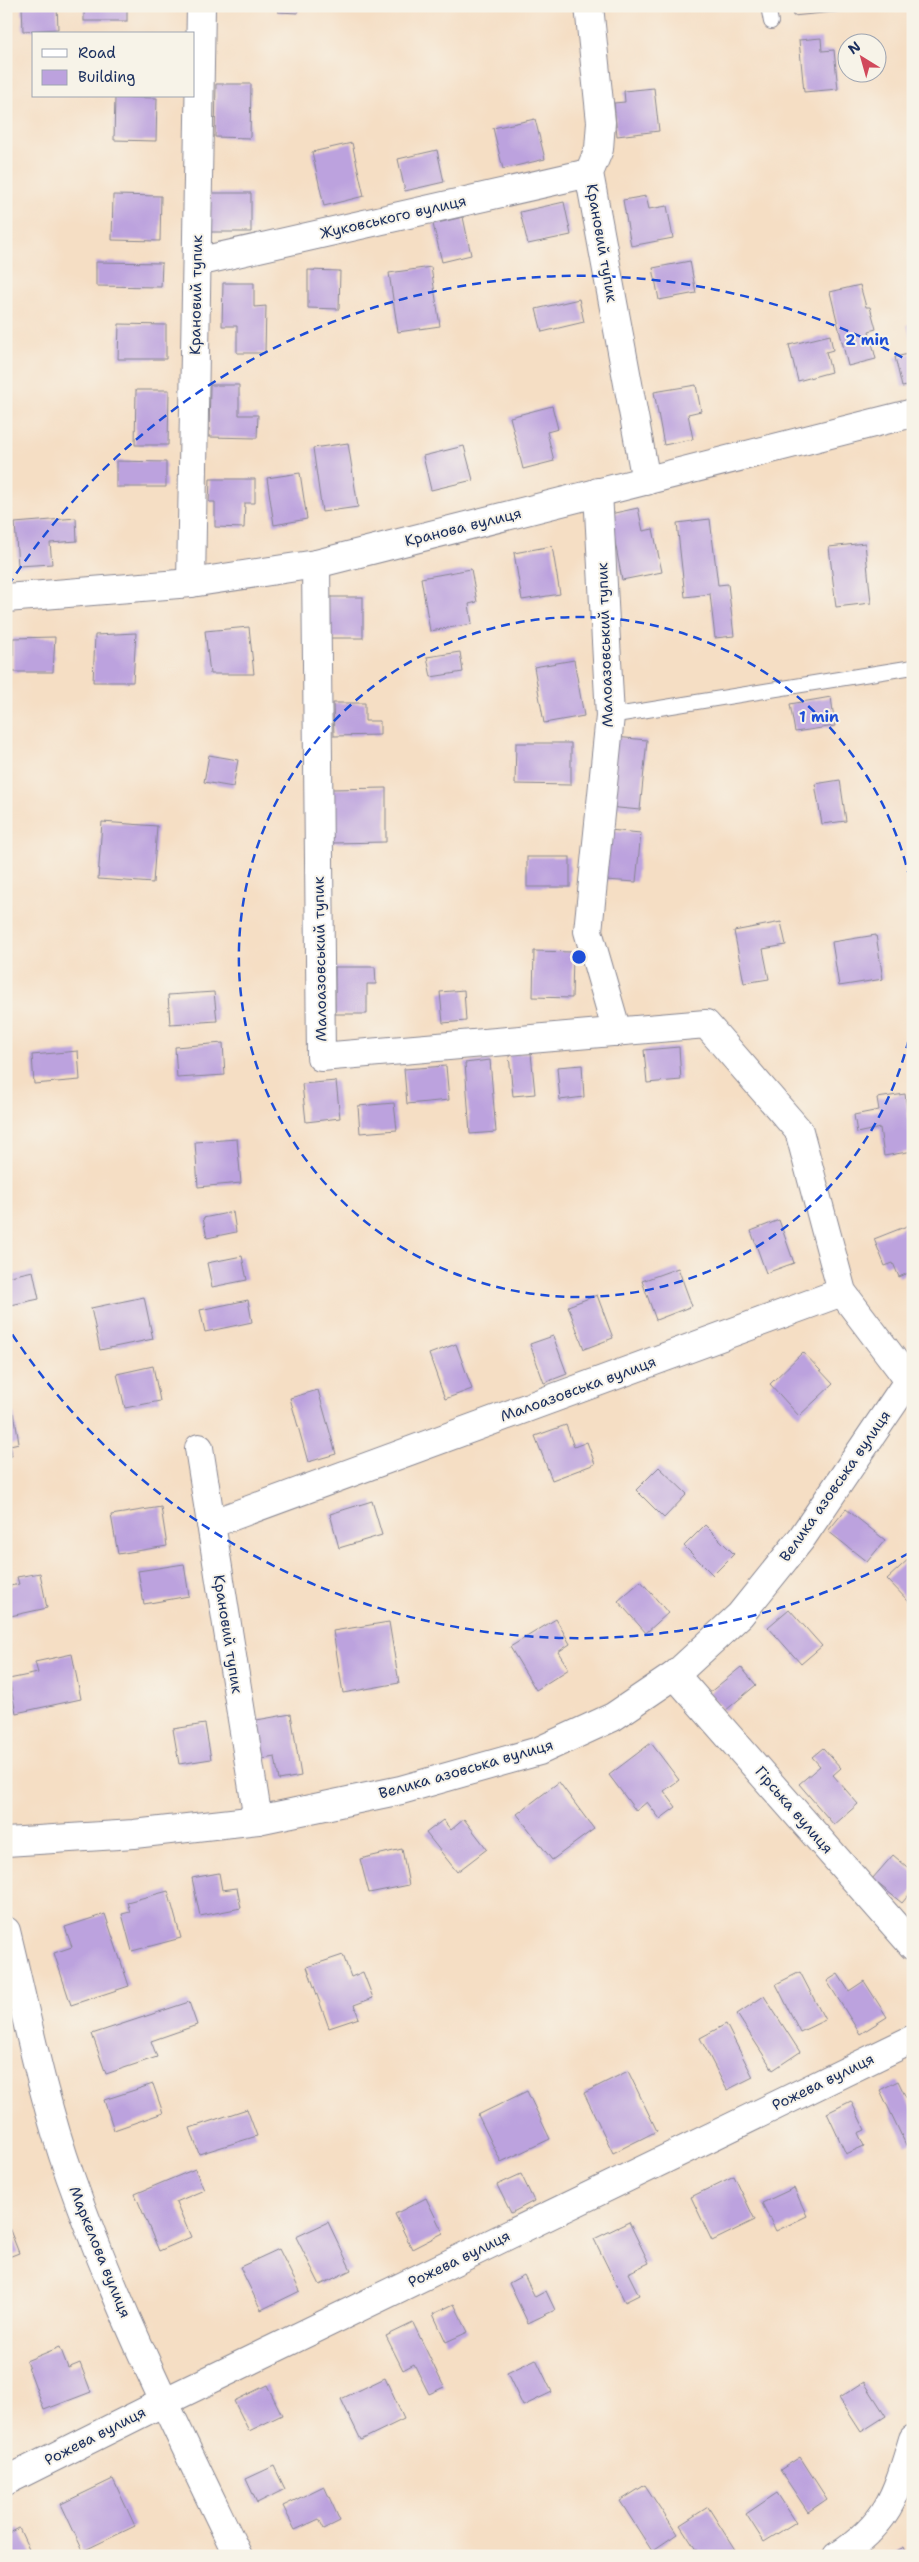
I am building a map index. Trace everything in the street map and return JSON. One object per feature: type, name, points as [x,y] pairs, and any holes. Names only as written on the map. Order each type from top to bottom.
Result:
[{"type":"street","name":"Крановий тупик","points":[[191,583],[201,6]]},
{"type":"street","name":"Крановий тупик","points":[[589,6],[601,122],[599,149],[589,173],[646,480]]},
{"type":"street","name":"Жуковського вулиця","points":[[197,262],[589,173]]},
{"type":"street","name":"Кранова вулиця","points":[[6,598],[191,583],[316,564],[913,413]]},
{"type":"street","name":"Малоазовський тупик","points":[[598,492],[610,716],[588,931],[617,1032]]},
{"type":"street","name":"Малоазовський тупик","points":[[316,564],[321,1058],[706,1024],[799,1131],[842,1292]]},
{"type":"street","points":[[842,1292],[911,1376]]},
{"type":"street","name":"Малоазовська вулиця","points":[[211,1524],[842,1292]]},
{"type":"street","name":"Велика азовська вулиця","points":[[6,1842],[134,1834],[258,1820],[401,1790],[538,1751],[613,1717],[675,1675],[740,1615],[802,1539],[911,1376]]},
{"type":"street","name":"Крановий тупик","points":[[199,1448],[258,1820]]},
{"type":"street","name":"Гірська вулиця","points":[[675,1675],[913,1946]]},
{"type":"street","name":"Маркелова вулиця","points":[[6,1932],[45,2094],[69,2174],[98,2253],[164,2402],[238,2556]]},
{"type":"street","name":"Рожева вулиця","points":[[6,2481],[164,2402],[913,2038]]},
{"type":"street","points":[[838,2556],[880,2522],[897,2491],[913,2439]]},
{"type":"lane","points":[[768,6],[771,22]]},
{"type":"lane","points":[[610,716],[913,667]]},
{"type":"building","points":[[22,6],[57,6],[58,29],[23,31]]},
{"type":"building","points":[[84,6],[127,6],[127,21],[84,21]]},
{"type":"building","points":[[278,6],[298,6],[298,13],[278,12]]},
{"type":"building","points":[[792,6],[844,6],[844,11],[793,16]]},
{"type":"building","points":[[821,38],[822,51],[834,50],[838,89],[804,92],[799,40]]},
{"type":"building","points":[[216,84],[251,84],[250,138],[215,137]]},
{"type":"building","points":[[654,88],[659,131],[617,136],[614,103],[625,102],[624,91]]},
{"type":"building","points":[[115,98],[157,98],[156,141],[114,140]]},
{"type":"building","points":[[535,119],[545,159],[503,169],[493,128]]},
{"type":"building","points":[[352,143],[364,196],[324,206],[312,152]]},
{"type":"building","points":[[437,150],[444,182],[405,191],[398,159]]},
{"type":"building","points":[[210,193],[251,193],[251,232],[209,232]]},
{"type":"building","points":[[113,195],[161,196],[160,241],[112,240]]},
{"type":"building","points":[[646,196],[649,209],[667,206],[673,238],[631,246],[623,200]]},
{"type":"building","points":[[564,202],[571,235],[528,244],[520,212]]},
{"type":"building","points":[[463,217],[471,255],[442,262],[433,224]]},
{"type":"building","points":[[690,261],[696,293],[659,300],[653,268]]},
{"type":"building","points":[[96,262],[162,263],[161,287],[96,286]]},
{"type":"building","points":[[431,267],[440,326],[398,332],[389,273]]},
{"type":"building","points":[[308,270],[340,271],[339,309],[308,308]]},
{"type":"building","points":[[223,283],[254,283],[254,307],[266,306],[265,353],[237,353],[237,326],[222,326]]},
{"type":"building","points":[[860,285],[866,307],[870,307],[876,329],[869,331],[876,359],[848,366],[830,292]]},
{"type":"building","points":[[579,299],[584,322],[542,332],[536,309]]},
{"type":"building","points":[[913,323],[913,345],[912,345],[907,325]]},
{"type":"building","points":[[119,324],[166,325],[166,359],[118,359]]},
{"type":"building","points":[[830,335],[833,350],[826,352],[831,372],[798,381],[789,345]]},
{"type":"building","points":[[913,353],[913,385],[902,387],[895,357]]},
{"type":"building","points":[[210,385],[239,385],[239,415],[258,415],[257,438],[209,437]]},
{"type":"building","points":[[696,385],[701,411],[688,414],[693,439],[664,445],[654,392]]},
{"type":"building","points":[[136,390],[169,390],[168,445],[135,445]]},
{"type":"building","points":[[552,406],[558,429],[547,432],[554,461],[523,469],[510,417]]},
{"type":"building","points":[[348,443],[358,507],[322,512],[313,448]]},
{"type":"building","points":[[464,446],[473,480],[431,490],[423,456]]},
{"type":"building","points":[[116,461],[166,462],[166,487],[116,487]]},
{"type":"building","points":[[300,473],[307,519],[274,525],[267,478]]},
{"type":"building","points":[[210,479],[255,479],[255,503],[245,503],[244,528],[215,527],[215,502],[209,502]]},
{"type":"building","points":[[638,508],[643,531],[653,529],[662,572],[622,580],[610,514]]},
{"type":"building","points":[[76,518],[77,541],[50,543],[52,564],[18,566],[15,523]]},
{"type":"building","points":[[710,519],[718,585],[728,584],[734,636],[715,638],[710,594],[685,597],[677,523]]},
{"type":"building","points":[[865,543],[871,603],[836,607],[829,547]]},
{"type":"building","points":[[552,546],[560,594],[522,600],[514,553]]},
{"type":"building","points":[[471,569],[477,602],[469,604],[472,624],[430,631],[421,578]]},
{"type":"building","points":[[327,597],[363,597],[363,638],[327,638]]},
{"type":"building","points":[[249,627],[254,674],[210,674],[205,631]]},
{"type":"building","points":[[136,633],[133,682],[93,682],[95,635]]},
{"type":"building","points":[[55,637],[53,672],[13,672],[13,638]]},
{"type":"building","points":[[460,652],[463,672],[431,677],[427,657]]},
{"type":"building","points":[[574,660],[584,716],[544,723],[534,667]]},
{"type":"building","points":[[831,697],[835,726],[795,732],[790,704]]},
{"type":"building","points":[[333,703],[365,703],[365,721],[380,721],[380,735],[334,736]]},
{"type":"building","points":[[615,737],[647,740],[640,810],[608,807]]},
{"type":"building","points":[[516,743],[571,743],[571,785],[515,784]]},
{"type":"building","points":[[209,755],[238,760],[233,787],[204,782]]},
{"type":"building","points":[[840,780],[846,821],[822,824],[815,784]]},
{"type":"building","points":[[386,788],[386,842],[332,843],[331,789]]},
{"type":"building","points":[[102,822],[157,826],[153,883],[98,879]]},
{"type":"building","points":[[609,830],[641,833],[636,882],[605,880]]},
{"type":"building","points":[[527,857],[570,857],[570,887],[527,887]]},
{"type":"building","points":[[781,922],[786,945],[763,949],[769,979],[744,983],[734,931]]},
{"type":"building","points":[[876,935],[883,979],[839,986],[832,942]]},
{"type":"building","points":[[534,951],[573,952],[572,998],[533,997]]},
{"type":"building","points":[[335,967],[375,967],[376,984],[367,984],[367,1014],[335,1014]]},
{"type":"building","points":[[464,990],[466,1021],[443,1023],[440,992]]},
{"type":"building","points":[[214,992],[217,1021],[170,1024],[168,995]]},
{"type":"building","points":[[223,1043],[225,1075],[177,1078],[175,1047]]},
{"type":"building","points":[[679,1047],[681,1080],[647,1083],[644,1050]]},
{"type":"building","points":[[78,1051],[80,1080],[34,1084],[32,1055]]},
{"type":"building","points":[[531,1053],[535,1094],[513,1096],[509,1055]]},
{"type":"building","points":[[490,1060],[496,1132],[470,1134],[465,1063]]},
{"type":"building","points":[[582,1065],[584,1097],[560,1100],[557,1067]]},
{"type":"building","points":[[446,1066],[449,1100],[407,1104],[404,1069]]},
{"type":"building","points":[[336,1081],[340,1118],[306,1122],[302,1084]]},
{"type":"building","points":[[905,1094],[913,1151],[884,1156],[880,1128],[857,1133],[854,1115],[879,1110],[877,1098]]},
{"type":"building","points":[[394,1103],[397,1130],[360,1133],[358,1106]]},
{"type":"building","points":[[237,1139],[241,1183],[198,1187],[195,1142]]},
{"type":"building","points":[[233,1212],[236,1232],[207,1238],[203,1218]]},
{"type":"building","points":[[779,1220],[794,1263],[766,1273],[751,1231]]},
{"type":"building","points":[[912,1224],[913,1271],[899,1277],[893,1263],[885,1266],[874,1239]]},
{"type":"building","points":[[242,1256],[247,1280],[212,1287],[207,1263]]},
{"type":"building","points":[[678,1268],[692,1306],[656,1320],[642,1281]]},
{"type":"building","points":[[33,1271],[39,1299],[6,1306],[6,1277]]},
{"type":"building","points":[[597,1295],[613,1338],[584,1349],[568,1306]]},
{"type":"building","points":[[144,1297],[153,1339],[100,1350],[91,1308]]},
{"type":"building","points":[[248,1300],[252,1322],[205,1332],[200,1310]]},
{"type":"building","points":[[553,1336],[567,1374],[544,1383],[530,1344]]},
{"type":"building","points":[[456,1344],[472,1389],[445,1399],[429,1354]]},
{"type":"building","points":[[803,1352],[833,1384],[799,1416],[770,1384]]},
{"type":"building","points":[[153,1366],[160,1401],[125,1408],[117,1374]]},
{"type":"building","points":[[318,1390],[336,1454],[308,1462],[290,1398]]},
{"type":"building","points":[[14,1413],[19,1443],[10,1445],[12,1456],[6,1457],[6,1414]]},
{"type":"building","points":[[566,1425],[574,1447],[587,1442],[595,1464],[552,1480],[535,1436]]},
{"type":"building","points":[[659,1467],[687,1494],[664,1518],[636,1490]]},
{"type":"building","points":[[372,1501],[382,1535],[339,1548],[330,1514]]},
{"type":"building","points":[[161,1507],[167,1546],[118,1554],[111,1515]]},
{"type":"building","points":[[846,1509],[885,1540],[867,1562],[828,1531]]},
{"type":"building","points":[[705,1525],[734,1554],[713,1575],[684,1546]]},
{"type":"building","points":[[913,1555],[913,1606],[887,1579]]},
{"type":"building","points":[[184,1564],[189,1596],[144,1604],[138,1571]]},
{"type":"building","points":[[40,1573],[47,1608],[6,1617],[6,1587],[19,1584],[17,1577]]},
{"type":"building","points":[[641,1581],[668,1613],[646,1633],[618,1601]]},
{"type":"building","points":[[789,1609],[822,1646],[801,1664],[768,1627]]},
{"type":"building","points":[[556,1619],[570,1644],[558,1652],[569,1669],[536,1690],[510,1647]]},
{"type":"building","points":[[389,1622],[399,1683],[343,1693],[333,1631]]},
{"type":"building","points":[[72,1654],[81,1699],[16,1713],[9,1679],[38,1673],[35,1662]]},
{"type":"building","points":[[741,1667],[756,1685],[725,1711],[709,1693]]},
{"type":"building","points":[[291,1714],[301,1776],[279,1780],[275,1757],[257,1760],[251,1721]]},
{"type":"building","points":[[205,1724],[211,1759],[179,1764],[173,1729]]},
{"type":"building","points":[[651,1743],[679,1780],[664,1791],[676,1807],[660,1819],[647,1802],[636,1811],[609,1775]]},
{"type":"building","points":[[823,1748],[841,1768],[833,1775],[858,1804],[834,1825],[799,1784],[820,1766],[812,1757]]},
{"type":"building","points":[[559,1782],[594,1829],[552,1860],[517,1814]]},
{"type":"building","points":[[464,1819],[487,1849],[457,1872],[426,1833],[443,1820],[451,1830]]},
{"type":"building","points":[[402,1849],[409,1885],[369,1893],[360,1859]]},
{"type":"building","points":[[893,1855],[913,1872],[913,1890],[902,1903],[872,1879]]},
{"type":"building","points":[[219,1873],[222,1890],[237,1888],[241,1908],[200,1916],[192,1878]]},
{"type":"building","points":[[168,1891],[181,1938],[132,1951],[122,1914],[130,1912],[127,1902]]},
{"type":"building","points":[[105,1914],[129,1986],[71,2005],[54,1953],[72,1947],[65,1927]]},
{"type":"building","points":[[343,1955],[351,1977],[363,1972],[373,1998],[354,2005],[359,2018],[329,2028],[307,1967]]},
{"type":"building","points":[[800,1972],[825,2020],[800,2032],[776,1984]]},
{"type":"building","points":[[838,1974],[849,1991],[864,1981],[887,2017],[860,2034],[827,1981]]},
{"type":"building","points":[[764,1996],[800,2052],[773,2070],[737,2014]]},
{"type":"building","points":[[189,2002],[197,2025],[151,2041],[157,2057],[106,2074],[92,2034]]},
{"type":"building","points":[[726,2024],[753,2077],[727,2090],[700,2038]]},
{"type":"building","points":[[628,2071],[657,2131],[613,2153],[584,2093]]},
{"type":"building","points":[[898,2081],[913,2112],[913,2142],[906,2145],[880,2090]]},
{"type":"building","points":[[153,2084],[163,2113],[114,2130],[104,2100]]},
{"type":"building","points":[[527,2091],[550,2139],[501,2162],[478,2115]]},
{"type":"building","points":[[851,2101],[865,2130],[858,2133],[864,2146],[846,2154],[827,2113]]},
{"type":"building","points":[[247,2109],[257,2136],[199,2154],[190,2128]]},
{"type":"building","points":[[195,2169],[204,2190],[176,2202],[191,2237],[159,2251],[135,2194]]},
{"type":"building","points":[[521,2174],[534,2201],[511,2213],[497,2185]]},
{"type":"building","points":[[734,2176],[755,2220],[712,2241],[691,2197]]},
{"type":"building","points":[[794,2188],[807,2216],[776,2231],[762,2203]]},
{"type":"building","points":[[426,2198],[443,2233],[412,2249],[395,2214]]},
{"type":"building","points":[[6,2220],[19,2253],[6,2258]]},
{"type":"building","points":[[328,2222],[351,2270],[320,2285],[296,2237]]},
{"type":"building","points":[[629,2222],[649,2263],[628,2273],[639,2295],[625,2302],[594,2239]]},
{"type":"building","points":[[279,2249],[300,2291],[261,2310],[240,2267]]},
{"type":"building","points":[[524,2275],[535,2297],[546,2291],[555,2310],[528,2323],[509,2283]]},
{"type":"building","points":[[454,2304],[468,2332],[446,2342],[433,2314]]},
{"type":"building","points":[[413,2323],[444,2387],[429,2394],[414,2364],[403,2370],[386,2336]]},
{"type":"building","points":[[60,2347],[68,2368],[80,2363],[91,2392],[44,2410],[26,2361]]},
{"type":"building","points":[[536,2359],[552,2392],[523,2406],[507,2373]]},
{"type":"building","points":[[385,2378],[404,2419],[361,2440],[341,2399]]},
{"type":"building","points":[[864,2382],[886,2416],[861,2432],[839,2398]]},
{"type":"building","points":[[267,2385],[282,2415],[249,2431],[234,2401]]},
{"type":"building","points":[[800,2457],[827,2499],[808,2512],[780,2470]]},
{"type":"building","points":[[274,2466],[285,2489],[257,2503],[246,2479]]},
{"type":"building","points":[[113,2479],[135,2526],[83,2551],[61,2504]]},
{"type":"building","points":[[645,2485],[677,2534],[652,2551],[620,2501]]},
{"type":"building","points":[[324,2486],[340,2521],[324,2529],[319,2519],[295,2530],[283,2506]]},
{"type":"building","points":[[777,2493],[796,2522],[764,2542],[746,2514]]},
{"type":"building","points":[[708,2507],[739,2556],[700,2556],[680,2525]]},
{"type":"building","points":[[19,2528],[32,2556],[6,2556],[6,2535]]},
{"type":"building","points":[[904,2547],[908,2556],[887,2556]]}]
